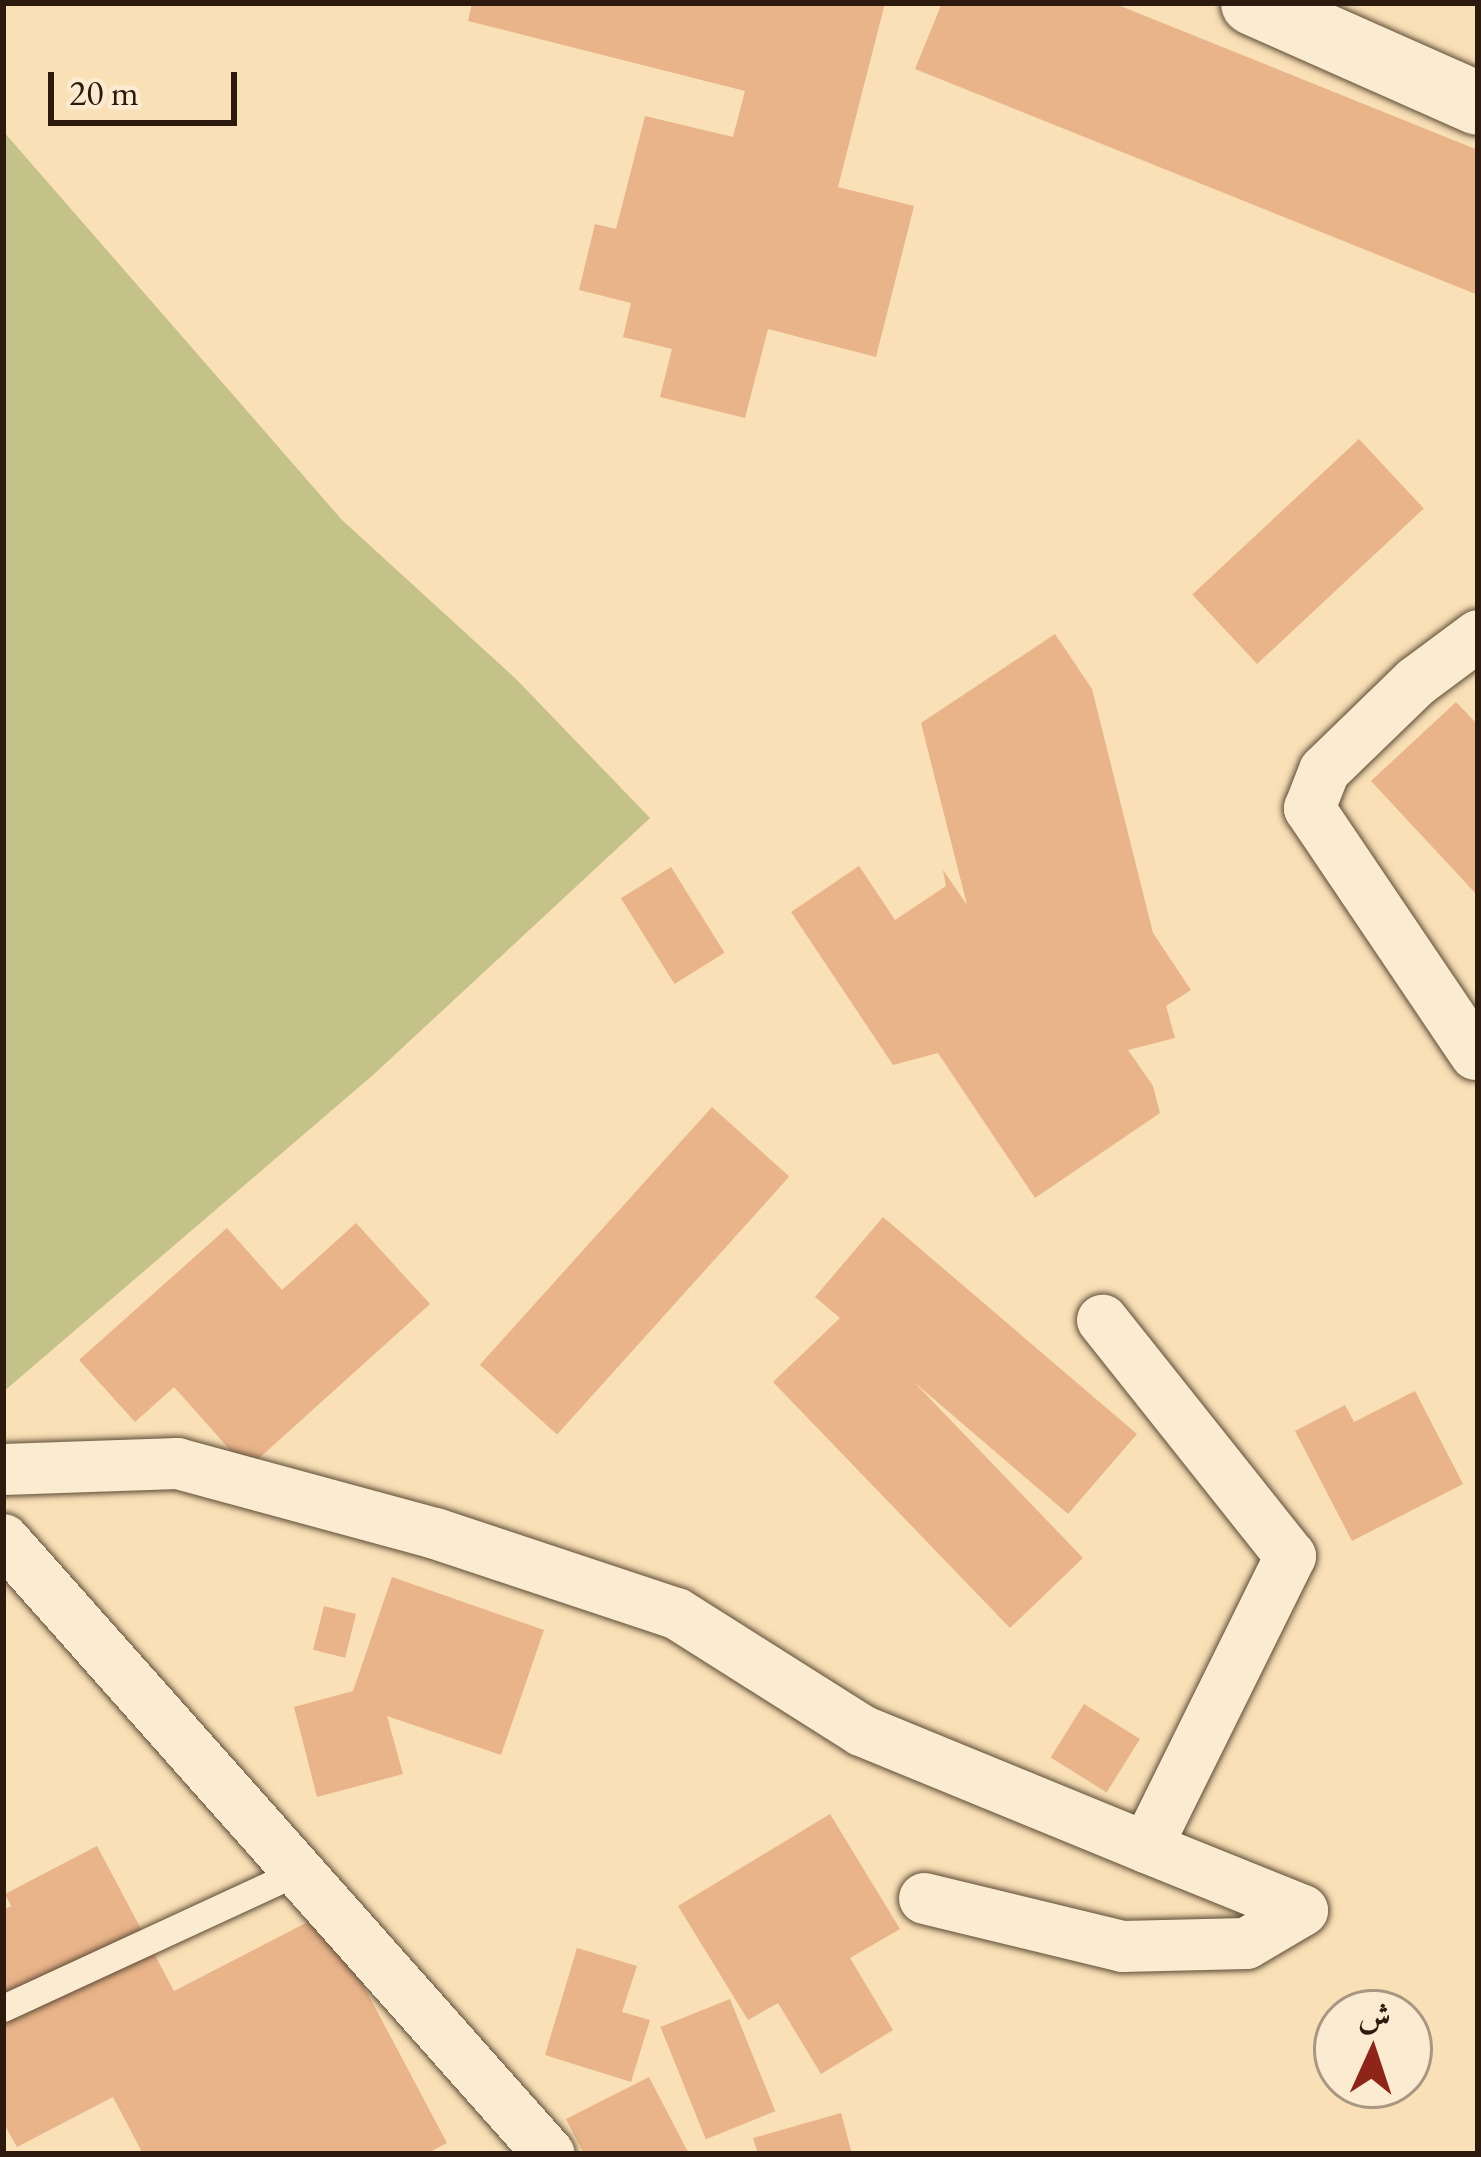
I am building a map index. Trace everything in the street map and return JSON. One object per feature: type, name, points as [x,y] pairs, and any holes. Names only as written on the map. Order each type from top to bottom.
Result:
[{"type":"street","points":[[1252,3],[1478,103]]},
{"type":"street","points":[[1477,1056],[1309,808],[1324,770],[1416,681],[1478,635]]},
{"type":"street","points":[[1102,1320],[1290,1556],[1146,1847]]},
{"type":"street","points":[[3,1469],[177,1463],[457,1540],[676,1613],[862,1730],[1302,1910],[1246,1943],[1122,1946],[924,1898]]},
{"type":"street","points":[[3,1539],[549,2154]]},
{"type":"lane","points":[[3,2008],[300,1871]]},
{"type":"shaded area","points":[[3,131],[342,520],[516,679],[650,818],[373,1075],[3,1392]]},
{"type":"building","points":[[472,3],[885,3],[838,187],[914,206],[876,357],[768,329],[745,418],[660,397],[672,349],[623,337],[631,303],[579,290],[595,224],[616,229],[645,116],[733,137],[745,91],[468,21]]},
{"type":"building","points":[[942,3],[1113,3],[1478,150],[1478,295],[915,69]]},
{"type":"building","points":[[1359,439],[1424,508],[1257,664],[1192,594]]},
{"type":"building","points":[[1055,634],[1092,689],[1153,933],[1191,990],[1166,1006],[1175,1038],[1128,1050],[1153,1086],[1160,1113],[1035,1198],[938,1053],[893,1065],[791,912],[859,866],[895,920],[946,886],[943,870],[967,905],[921,723]]},
{"type":"building","points":[[1456,702],[1478,725],[1478,896],[1371,781]]},
{"type":"building","points":[[671,867],[725,953],[674,984],[621,898]]},
{"type":"building","points":[[712,1107],[789,1177],[557,1434],[480,1365]]},
{"type":"building","points":[[883,1217],[1137,1434],[1068,1514],[914,1382],[1083,1558],[1010,1628],[773,1382],[840,1318],[815,1297]]},
{"type":"building","points":[[356,1223],[430,1304],[247,1469],[174,1387],[135,1422],[79,1360],[227,1228],[282,1290]]},
{"type":"building","points":[[1415,1391],[1463,1484],[1352,1541],[1295,1431],[1345,1405],[1354,1422]]},
{"type":"building","points":[[392,1577],[544,1630],[501,1755],[387,1716],[403,1774],[317,1797],[294,1707],[353,1691]]},
{"type":"building","points":[[324,1606],[356,1614],[345,1658],[313,1650]]},
{"type":"building","points":[[1084,1704],[1140,1739],[1107,1792],[1051,1757]]},
{"type":"building","points":[[830,1814],[900,1929],[850,1958],[893,2030],[821,2074],[778,2003],[748,2020],[678,1906]]},
{"type":"building","points":[[97,1846],[174,1991],[325,1913],[447,2143],[426,2154],[143,2154],[113,2097],[17,2147],[3,2122],[3,1910],[11,1906],[5,1894]]},
{"type":"building","points":[[577,1948],[637,1966],[622,2012],[650,2020],[631,2082],[545,2055]]},
{"type":"building","points":[[730,1999],[775,2111],[706,2139],[660,2027]]},
{"type":"building","points":[[649,2077],[689,2154],[584,2154],[566,2119]]},
{"type":"building","points":[[841,2113],[852,2154],[758,2154],[753,2138]]}]
